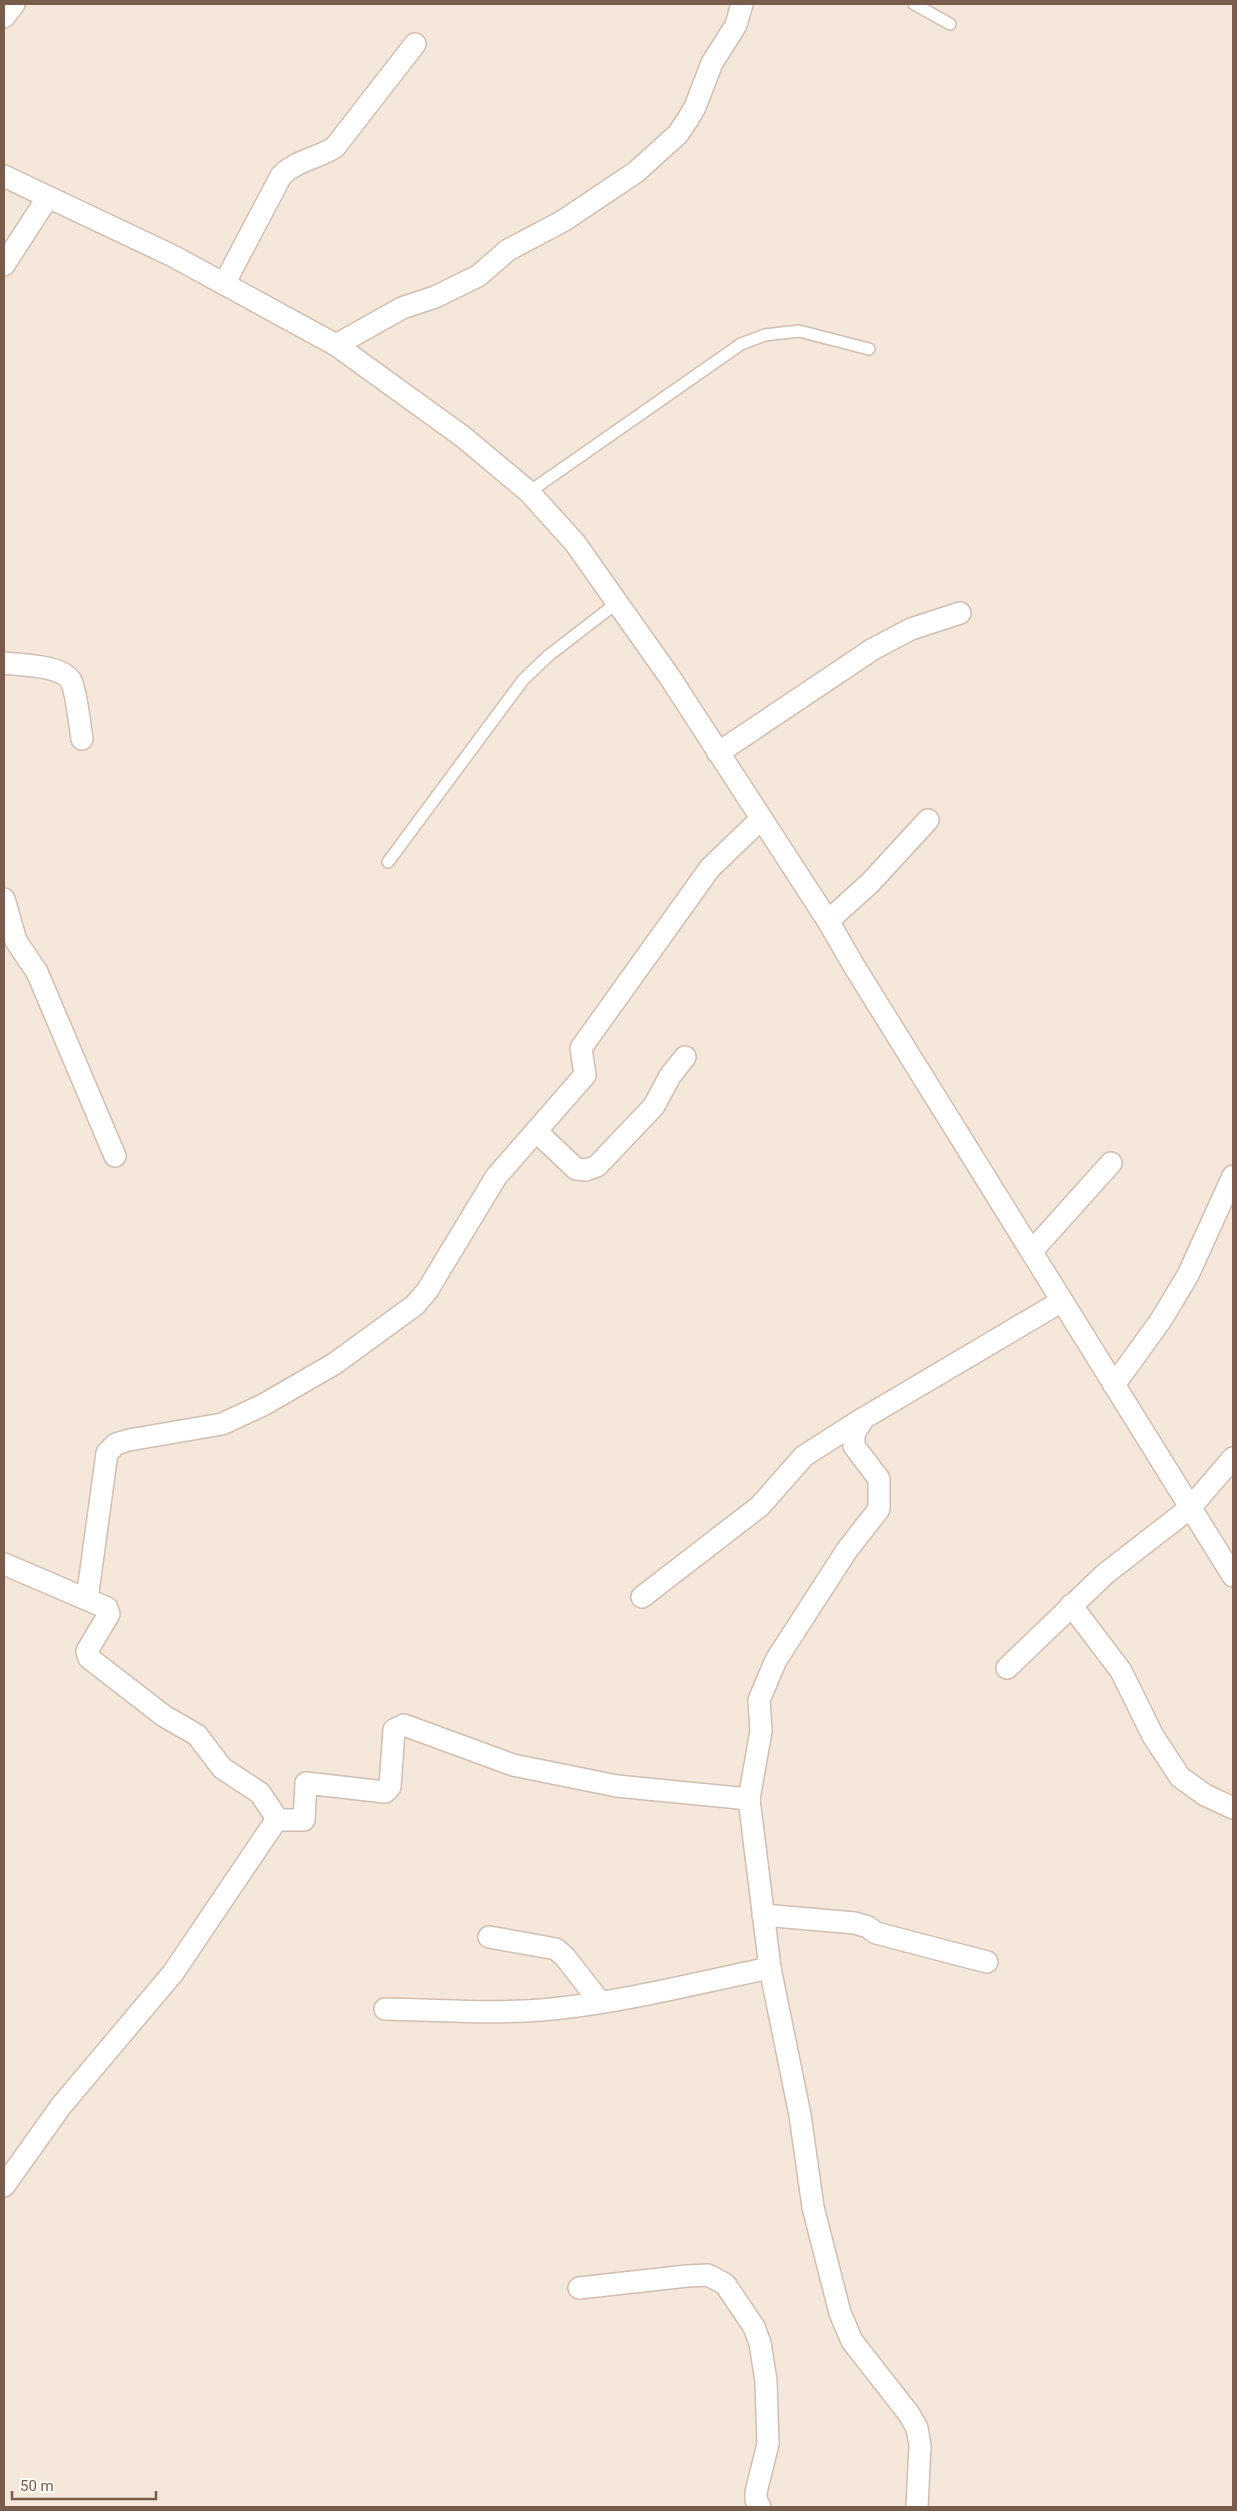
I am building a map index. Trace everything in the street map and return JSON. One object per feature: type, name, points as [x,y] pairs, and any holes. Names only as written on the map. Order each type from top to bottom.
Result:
[{"type":"street","points":[[4,17],[14,4]]},
{"type":"street","points":[[336,345],[402,308],[434,297],[478,276],[508,250],[563,221],[636,172],[678,134],[691,113],[712,63],[736,25],[742,4]]},
{"type":"street","points":[[224,284],[281,176],[290,166],[326,154],[335,148],[415,44]]},
{"type":"street","points":[[4,176],[173,256],[336,345],[462,436],[529,492],[575,543],[618,602],[828,921],[854,966],[1233,1576]]},
{"type":"street","points":[[4,265],[48,197]]},
{"type":"street","points":[[718,753],[873,649],[911,629],[960,613]]},
{"type":"street","points":[[4,663],[50,668],[62,672],[71,681],[82,739]]},
{"type":"street","points":[[87,1599],[107,1453],[116,1444],[129,1440],[222,1424],[263,1405],[334,1364],[415,1305],[427,1291],[496,1177],[585,1075],[581,1048],[710,868],[760,820]]},
{"type":"street","points":[[828,921],[870,883],[928,820]]},
{"type":"street","points":[[4,899],[10,946],[37,972],[115,1156]]},
{"type":"street","points":[[536,1131],[576,1169],[586,1170],[597,1166],[654,1106],[670,1076],[685,1057]]},
{"type":"street","points":[[1032,1251],[1111,1163]]},
{"type":"street","points":[[1114,1385],[1161,1320],[1188,1275],[1233,1176]]},
{"type":"street","points":[[642,1597],[774,1494],[804,1456],[864,1418],[1062,1301]]},
{"type":"street","points":[[864,1418],[854,1434],[854,1446],[879,1479],[879,1509],[848,1550],[776,1660],[759,1700],[761,1732],[749,1799],[770,1968],[800,2115],[813,2207],[840,2313],[852,2340],[909,2414],[917,2428],[920,2445],[917,2507]]},
{"type":"street","points":[[1007,1668],[1105,1574],[1190,1508],[1233,1458]]},
{"type":"street","points":[[4,1564],[107,1608],[109,1614],[87,1651],[89,1658],[164,1716],[197,1735],[222,1768],[260,1793],[276,1818]]},
{"type":"street","points":[[1071,1605],[1121,1671],[1153,1736],[1180,1777],[1205,1795],[1233,1808]]},
{"type":"street","points":[[276,1818],[304,1820],[306,1783],[385,1792],[390,1787],[394,1730],[404,1725],[513,1765],[617,1786],[749,1799]]},
{"type":"street","points":[[4,2186],[61,2106],[173,1973],[276,1818]]},
{"type":"street","points":[[763,1915],[856,1923],[868,1927],[876,1933],[987,1962]]},
{"type":"street","points":[[489,1937],[556,1949],[565,1957],[600,2002]]},
{"type":"street","points":[[386,2009],[541,2010],[600,2002],[770,1968]]},
{"type":"street","points":[[578,2288],[708,2275],[725,2284],[754,2327],[760,2343],[766,2381],[768,2444],[755,2505]]},
{"type":"lane","points":[[914,4],[950,24]]},
{"type":"lane","points":[[529,492],[741,344],[765,335],[799,331],[870,349]]},
{"type":"lane","points":[[388,862],[523,680],[548,656],[618,602]]},
{"type":"shaded area","points":[[4,4],[1233,4],[1233,2507],[4,2507]]}]
